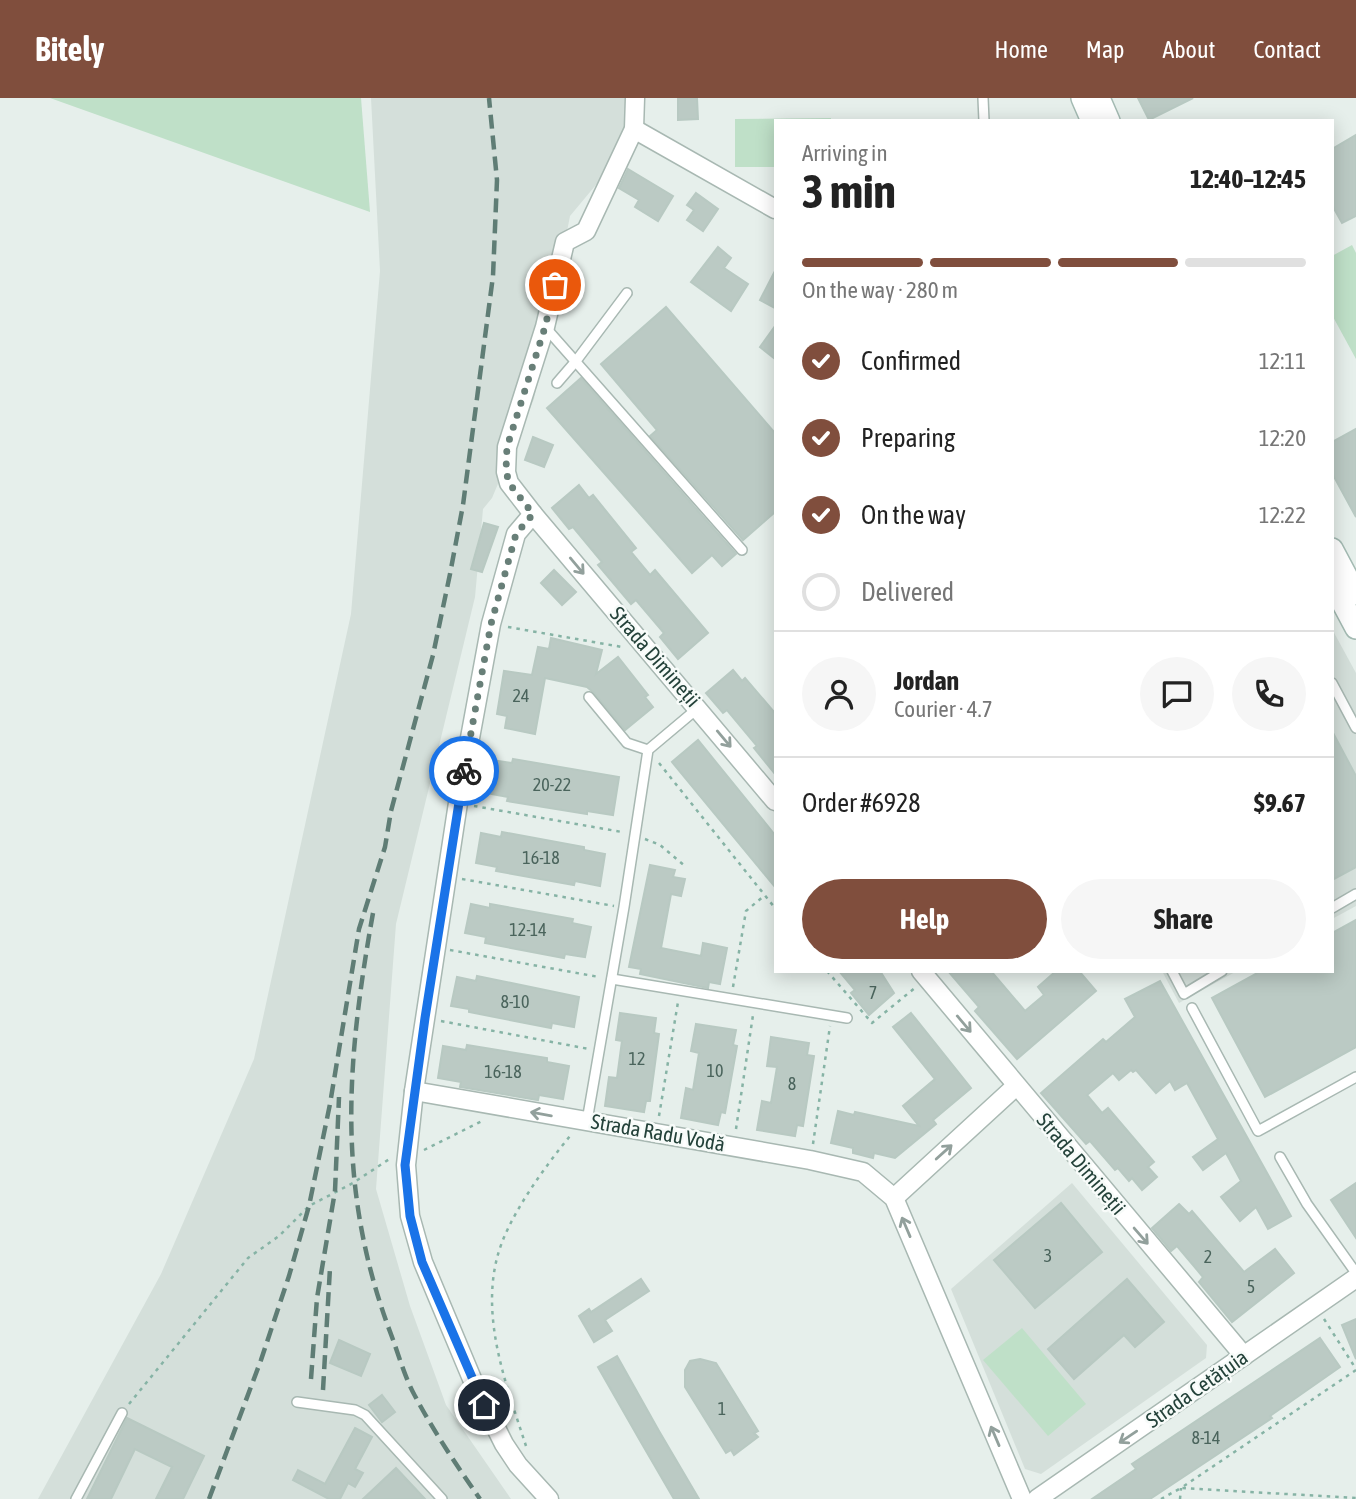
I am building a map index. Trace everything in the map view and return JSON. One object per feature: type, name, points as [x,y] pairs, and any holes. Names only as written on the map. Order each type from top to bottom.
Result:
[{"type":"main road","points":[[1082,98],[1091,119]]},
{"type":"main road","points":[[1099,98],[1108,119]]},
{"type":"main road","points":[[1334,553],[1356,594]]},
{"type":"main road","points":[[1334,587],[1356,628]]},
{"type":"street","points":[[635,98],[634,129],[774,208]]},
{"type":"street","name":"Strada Dimineții","points":[[634,129],[586,231],[565,242],[545,327],[507,447],[506,471],[509,483],[533,514],[774,800]]},
{"type":"street","points":[[533,514],[516,534],[491,624],[435,947],[405,1165],[410,1216],[422,1262],[475,1387],[504,1444],[518,1465],[549,1499]]},
{"type":"street","name":"Strada Dimineții","points":[[923,975],[1244,1356]]},
{"type":"street","points":[[894,1198],[1016,1086]]},
{"type":"street","name":"Strada Radu Vodă","points":[[414,1091],[733,1146],[863,1172],[894,1198],[1022,1499]]},
{"type":"street","name":"Strada Cetățuia","points":[[1037,1499],[1316,1307],[1356,1276]]},
{"type":"lane","points":[[983,98],[984,119]]},
{"type":"lane","points":[[556,383],[627,293]]},
{"type":"lane","points":[[545,327],[742,550]]},
{"type":"lane","points":[[1334,687],[1356,728]]},
{"type":"lane","points":[[589,697],[627,743],[648,750]]},
{"type":"lane","points":[[587,1121],[648,750],[698,708]]},
{"type":"lane","points":[[1334,907],[1356,894]]},
{"type":"lane","points":[[1173,973],[1184,994],[1219,973]]},
{"type":"lane","points":[[612,979],[731,1001],[847,1018]]},
{"type":"lane","points":[[1192,1008],[1258,1131],[1356,1077]]},
{"type":"lane","points":[[1280,1157],[1307,1204],[1356,1276]]},
{"type":"lane","points":[[297,1402],[355,1410],[365,1415],[442,1499]]},
{"type":"lane","points":[[76,1499],[122,1413]]},
{"type":"path","points":[[491,624],[650,652]]},
{"type":"path","points":[[648,750],[774,907]]},
{"type":"path","points":[[458,803],[636,835],[660,845],[685,866]]},
{"type":"path","points":[[447,877],[624,907]]},
{"type":"path","points":[[731,1001],[746,911],[765,894]]},
{"type":"path","points":[[435,947],[612,979]]},
{"type":"path","points":[[829,973],[872,1023],[923,975]]},
{"type":"path","points":[[656,1133],[680,992]]},
{"type":"path","points":[[733,1146],[754,1004]]},
{"type":"path","points":[[810,1160],[832,1016]]},
{"type":"path","points":[[425,1018],[600,1051]]},
{"type":"path","points":[[122,1413],[248,1258],[279,1236],[309,1206],[353,1184],[396,1154],[418,1154],[509,1108]]},
{"type":"path","points":[[518,1465],[529,1455],[500,1367],[492,1303],[497,1258],[514,1219],[541,1171],[577,1127],[587,1121]]},
{"type":"path","points":[[1161,1499],[1356,1370],[1316,1307]]},
{"type":"path","points":[[1181,1488],[1356,1498]]},
{"type":"path","points":[[1180,1499],[1181,1488]]},
{"type":"shaded area","points":[[371,98],[636,98],[645,126],[570,216],[534,399],[492,498],[483,509],[475,597],[396,924],[376,1189],[410,1306],[446,1405],[511,1499],[38,1499],[161,1274],[254,1059],[351,614],[380,271]]},
{"type":"shaded area","points":[[1334,633],[1356,673],[1356,906],[1334,918]]},
{"type":"shaded area","points":[[1163,973],[1233,973],[1179,1003]]},
{"type":"shaded area","points":[[1072,1183],[1207,1345],[1206,1358],[1041,1474],[1025,1469],[951,1289]]},
{"type":"green space","points":[[50,98],[361,98],[370,212]]},
{"type":"green space","points":[[831,118],[774,119],[774,167],[735,167],[735,119]]},
{"type":"green space","points":[[1352,245],[1356,253],[1356,359],[1334,319],[1334,255]]},
{"type":"green space","points":[[1022,1328],[1086,1404],[1048,1436],[983,1360]]},
{"type":"building","points":[[678,98],[697,98],[698,119],[678,120]]},
{"type":"building","points":[[1138,98],[1193,98],[1151,119],[1148,119]]},
{"type":"building","points":[[1356,135],[1356,216],[1342,223],[1334,209],[1334,148]]},
{"type":"building","points":[[628,169],[673,196],[658,221],[635,207],[639,200],[619,188]]},
{"type":"building","points":[[696,193],[718,209],[703,231],[687,220],[694,210],[687,205]]},
{"type":"building","points":[[718,247],[731,258],[724,268],[748,284],[731,311],[691,282]]},
{"type":"building","points":[[774,273],[774,307],[760,300]]},
{"type":"building","points":[[666,307],[774,432],[774,513],[743,540],[650,436],[657,430],[601,364]]},
{"type":"building","points":[[774,327],[774,358],[760,347]]},
{"type":"building","points":[[581,378],[736,554],[722,566],[712,555],[692,573],[547,408]]},
{"type":"building","points":[[1356,429],[1356,517],[1334,477],[1334,441]]},
{"type":"building","points":[[533,437],[553,445],[544,467],[525,460]]},
{"type":"building","points":[[579,485],[589,498],[593,495],[636,548],[631,552],[650,575],[655,570],[708,633],[678,659],[660,637],[664,633],[636,600],[631,604],[598,565],[602,562],[573,527],[569,529],[552,508]]},
{"type":"building","points":[[484,523],[498,527],[482,572],[471,569]]},
{"type":"building","points":[[554,570],[576,592],[562,605],[541,583]]},
{"type":"building","points":[[551,638],[602,650],[596,674],[618,657],[648,695],[645,697],[653,707],[625,730],[587,687],[545,678],[535,734],[505,728],[507,716],[497,714],[504,671],[532,675],[538,647],[549,649]]},
{"type":"building","points":[[733,670],[742,681],[745,678],[774,712],[774,773],[754,748],[757,746],[727,710],[723,713],[706,693]]},
{"type":"building","points":[[1334,735],[1356,776],[1356,867],[1334,879]]},
{"type":"building","points":[[698,740],[774,834],[774,886],[672,762]]},
{"type":"building","points":[[513,759],[619,777],[613,815],[587,811],[587,814],[507,801],[508,797],[486,793],[491,760],[512,763]]},
{"type":"building","points":[[502,832],[584,847],[584,850],[605,854],[600,886],[575,881],[574,885],[496,871],[497,867],[476,863],[481,833],[501,837]]},
{"type":"building","points":[[650,865],[675,870],[673,877],[685,879],[681,896],[671,894],[661,948],[701,956],[703,943],[727,948],[720,984],[709,982],[708,988],[640,974],[641,969],[629,967]]},
{"type":"building","points":[[471,904],[490,908],[490,904],[573,919],[572,923],[591,927],[585,957],[565,954],[564,958],[485,943],[486,937],[465,933]]},
{"type":"building","points":[[1356,920],[1356,1047],[1265,1097],[1212,998],[1257,973],[1334,973],[1334,932]]},
{"type":"building","points":[[841,973],[881,973],[894,993],[869,1015],[851,993],[855,990]]},
{"type":"building","points":[[950,973],[993,973],[1025,1011],[1044,995],[1038,987],[1054,973],[1081,973],[1096,991],[1017,1059],[975,1011],[979,1007]]},
{"type":"building","points":[[477,976],[579,997],[574,1027],[552,1023],[551,1028],[451,1006],[457,977],[476,981]]},
{"type":"building","points":[[1160,981],[1291,1216],[1268,1229],[1256,1207],[1240,1221],[1221,1197],[1241,1181],[1226,1153],[1203,1170],[1193,1157],[1218,1139],[1187,1083],[1175,1090],[1170,1081],[1156,1093],[1136,1070],[1131,1070],[1119,1080],[1113,1073],[1087,1095],[1102,1113],[1108,1108],[1154,1162],[1148,1167],[1157,1177],[1142,1190],[1132,1178],[1129,1181],[1118,1168],[1115,1170],[1090,1141],[1086,1144],[1041,1093],[1103,1039],[1106,1042],[1135,1017],[1125,999]]},
{"type":"building","points":[[620,1013],[656,1018],[654,1033],[659,1034],[650,1101],[646,1101],[644,1112],[605,1106],[609,1077],[617,1078],[622,1041],[616,1040]]},
{"type":"building","points":[[911,1013],[971,1088],[933,1120],[936,1124],[895,1158],[874,1153],[873,1158],[853,1153],[853,1148],[831,1143],[838,1111],[854,1115],[855,1112],[919,1126],[903,1106],[935,1079],[893,1027]]},
{"type":"building","points":[[696,1024],[736,1030],[733,1045],[737,1046],[725,1113],[721,1112],[718,1125],[681,1118],[686,1088],[693,1090],[699,1053],[691,1051]]},
{"type":"building","points":[[771,1037],[809,1043],[807,1055],[814,1056],[803,1126],[797,1125],[795,1136],[757,1130],[762,1101],[771,1103],[777,1067],[767,1066]]},
{"type":"building","points":[[467,1045],[547,1058],[547,1062],[569,1066],[563,1099],[539,1095],[538,1100],[460,1087],[461,1082],[438,1078],[443,1046],[466,1050]]},
{"type":"building","points":[[1356,1183],[1356,1238],[1331,1200]]},
{"type":"building","points":[[1061,1203],[1102,1252],[1035,1308],[994,1260]]},
{"type":"building","points":[[1179,1204],[1189,1214],[1192,1211],[1244,1272],[1275,1249],[1294,1273],[1232,1322],[1199,1282],[1203,1277],[1177,1246],[1171,1251],[1152,1228]]},
{"type":"building","points":[[641,1279],[649,1291],[605,1320],[612,1331],[594,1342],[579,1316],[589,1309],[591,1312]]},
{"type":"building","points":[[1127,1279],[1164,1322],[1135,1347],[1124,1335],[1074,1379],[1048,1349]]},
{"type":"building","points":[[1356,1319],[1356,1359],[1342,1325]]},
{"type":"building","points":[[1320,1338],[1340,1367],[1270,1416],[1272,1418],[1150,1499],[1092,1499],[1136,1469],[1132,1464]]},
{"type":"building","points":[[339,1340],[370,1354],[361,1376],[330,1363]]},
{"type":"building","points":[[617,1356],[699,1499],[674,1499],[642,1444],[598,1367]]},
{"type":"building","points":[[700,1359],[716,1363],[758,1431],[754,1433],[758,1437],[734,1455],[731,1450],[726,1453],[685,1387],[685,1370],[690,1361]]},
{"type":"building","points":[[382,1395],[395,1412],[382,1422],[369,1405]]},
{"type":"building","points":[[127,1418],[204,1456],[183,1499],[156,1499],[172,1467],[135,1449],[111,1499],[87,1499]]},
{"type":"building","points":[[355,1428],[372,1437],[355,1469],[363,1473],[355,1487],[348,1483],[340,1499],[329,1499],[293,1480],[298,1470],[325,1484]]},
{"type":"building","points":[[396,1468],[425,1499],[363,1499]]},
{"type":"railway","points":[[209,1499],[261,1360],[309,1206],[330,1104],[359,929],[385,847],[391,811],[433,655],[450,574],[463,505],[493,276],[497,180],[489,98]]},
{"type":"railway","points":[[373,913],[352,1075],[354,1178],[362,1230],[374,1283],[408,1382],[438,1436],[480,1499]]},
{"type":"railway","points":[[311,1379],[317,1298],[335,1191],[339,1097]]},
{"type":"railway","points":[[323,1390],[330,1268]]},
{"type":"way so far","points":[[464,771],[491,624],[516,534],[533,514],[509,483],[506,471],[507,447],[545,327],[555,285]]},
{"type":"route","points":[[464,771],[405,1165],[410,1216],[422,1262],[484,1405]]}]
